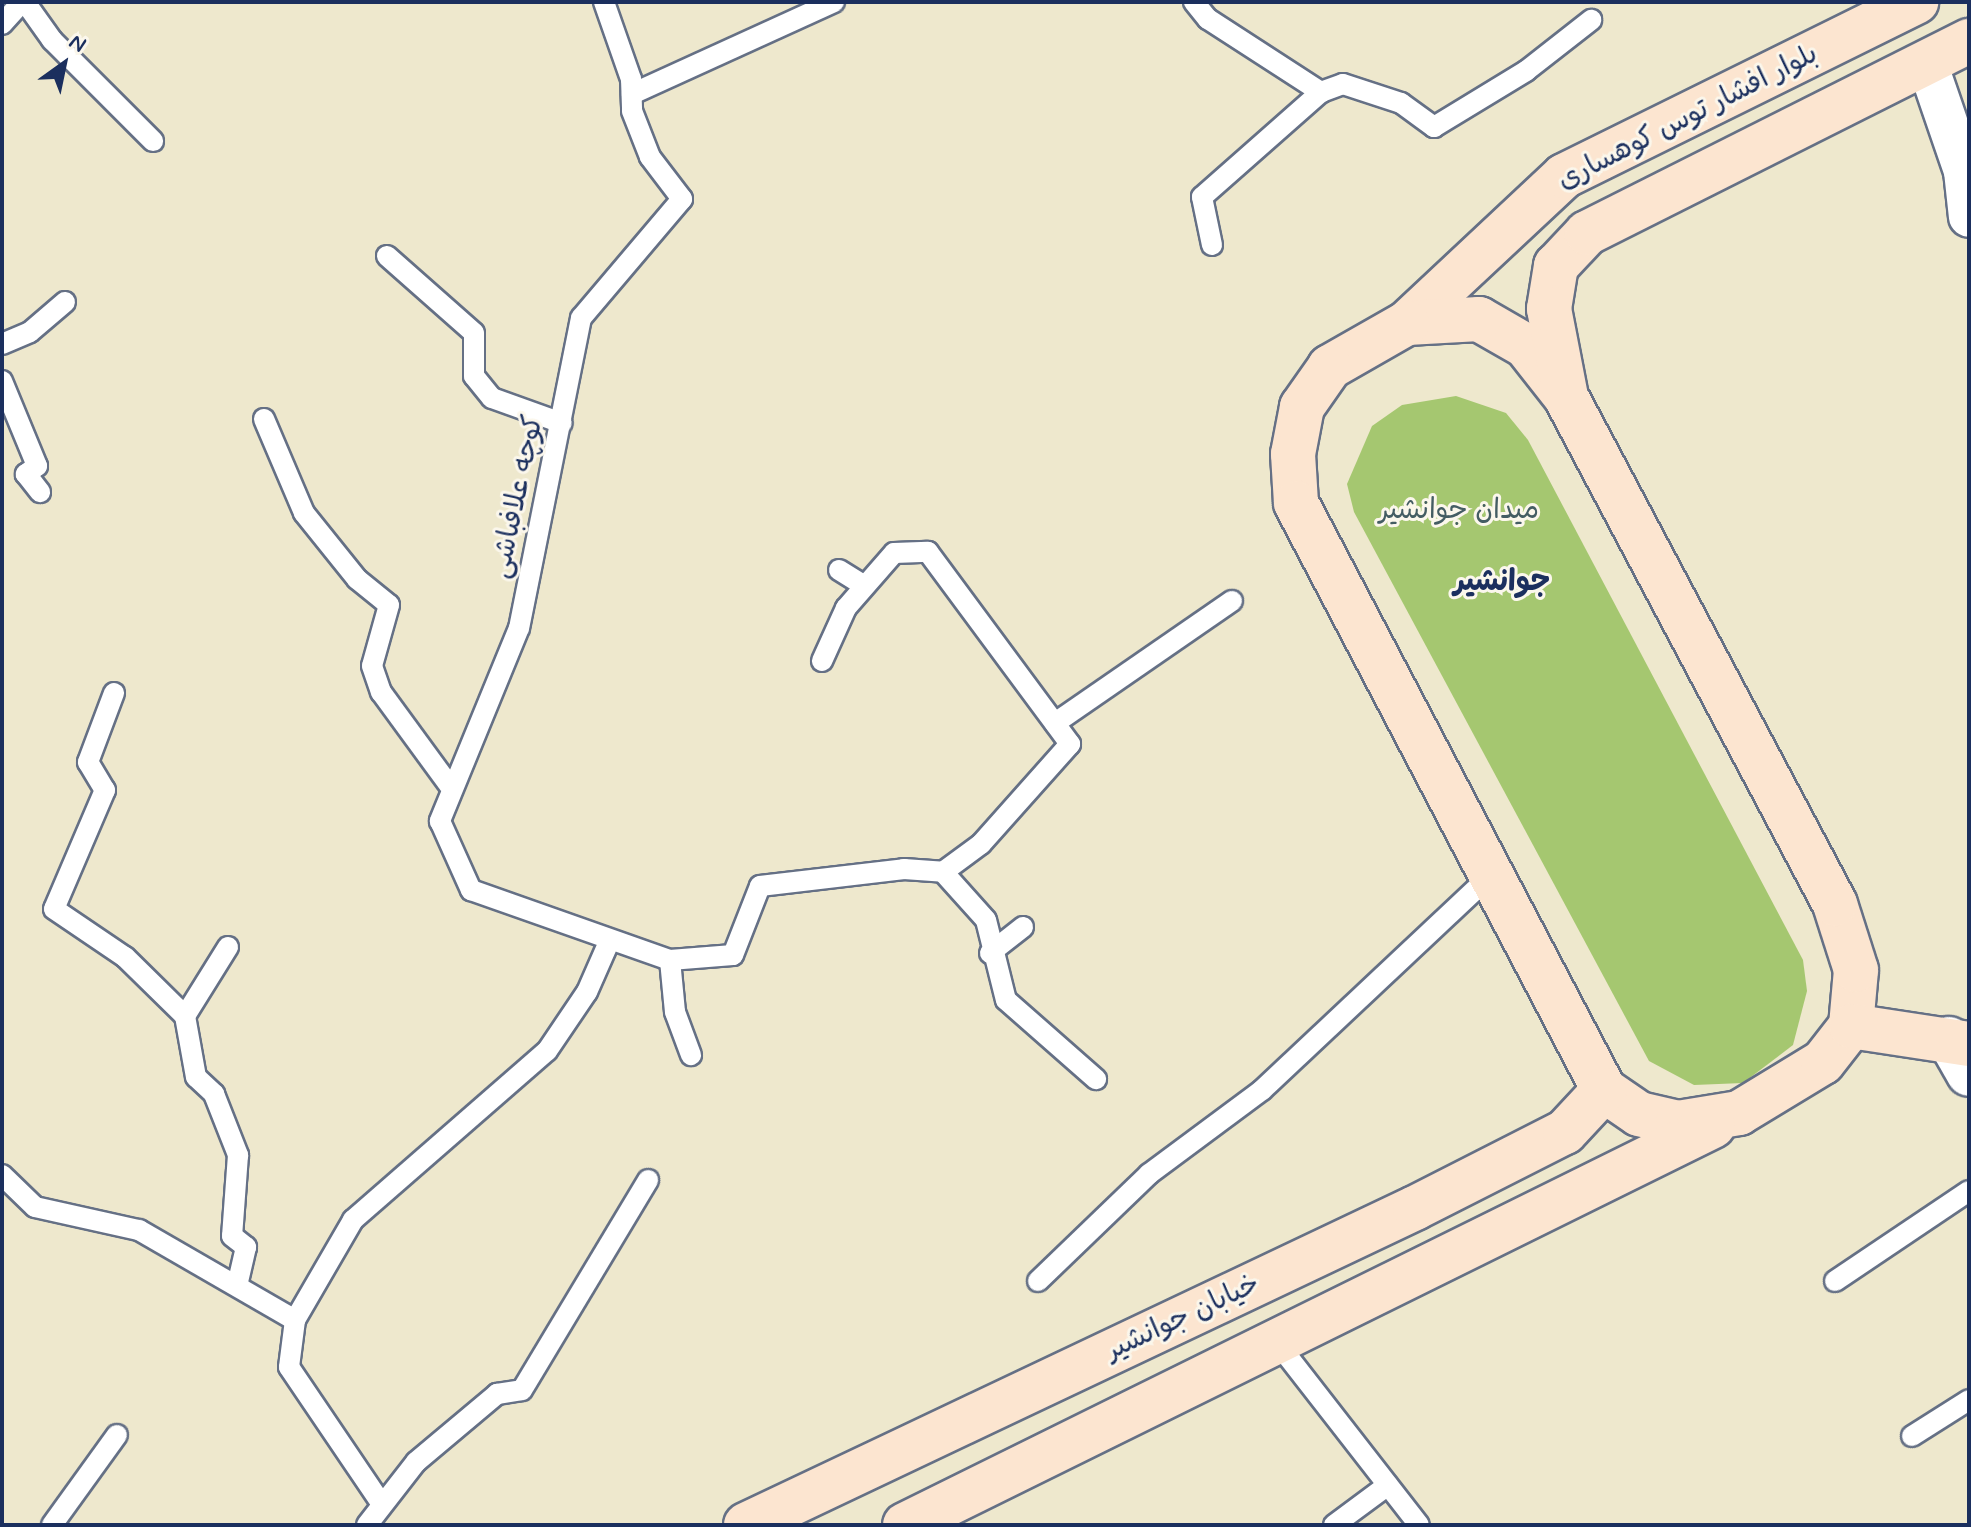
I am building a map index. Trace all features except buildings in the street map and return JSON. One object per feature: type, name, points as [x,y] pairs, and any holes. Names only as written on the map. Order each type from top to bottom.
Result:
[{"type":"main road","name":"بلوار افشار توس کوهساری","points":[[1407,323],[1564,176],[1894,8]]},
{"type":"main road","name":"بلوار افشار توس کوهساری","points":[[1566,397],[1549,309],[1556,266],[1587,233],[1969,41]]},
{"type":"main road","points":[[1479,319],[1526,346],[1566,397],[1835,904],[1856,970],[1851,1026],[1823,1062],[1739,1113],[1678,1123],[1639,1114],[1604,1090],[1296,503],[1293,454],[1302,407],[1330,367],[1407,323],[1479,319]]},
{"type":"main road","points":[[1851,1026],[1962,1052]]},
{"type":"main road","name":"خیابان جوانشیر","points":[[746,1525],[1442,1195],[1565,1132],[1604,1090]]},
{"type":"main road","name":"خیابان جوانشیر","points":[[905,1525],[1739,1113]]},
{"type":"street","points":[[1927,63],[1964,171],[1969,217]]},
{"type":"lane","points":[[2,24],[24,2],[52,40],[153,141]]},
{"type":"lane","name":"کوچه علافباشی","points":[[604,2],[650,157],[682,199],[581,318],[519,628],[449,785],[440,821],[471,890],[609,942],[670,960]]},
{"type":"lane","points":[[632,94],[834,2]]},
{"type":"lane","points":[[1194,2],[1208,19],[1321,92]]},
{"type":"lane","points":[[1212,245],[1202,197],[1321,92],[1343,84],[1401,103],[1434,127],[1526,71],[1591,20]]},
{"type":"lane","points":[[387,256],[474,333],[474,376],[492,398],[562,423]]},
{"type":"lane","points":[[2,344],[30,332],[65,302]]},
{"type":"lane","points":[[2,381],[37,466],[26,474],[40,492]]},
{"type":"lane","points":[[264,419],[304,513],[357,579],[389,605],[372,666],[381,692],[449,785]]},
{"type":"lane","points":[[822,661],[863,585],[894,553],[928,552],[1070,744],[981,844],[943,872]]},
{"type":"lane","points":[[839,570],[863,585]]},
{"type":"lane","points":[[1055,723],[1232,601]]},
{"type":"lane","points":[[114,693],[88,762],[105,790],[54,909],[125,957],[185,1016],[196,1077],[214,1094],[238,1155],[232,1236],[246,1247],[238,1283]]},
{"type":"lane","points":[[691,1055],[675,1012],[670,960],[733,955],[760,886],[904,869],[943,872],[976,903],[1006,1000],[1096,1079]]},
{"type":"lane","points":[[1038,1281],[1149,1174],[1262,1090],[1490,876]]},
{"type":"lane","points":[[990,953],[1023,927]]},
{"type":"lane","points":[[381,1503],[289,1367],[295,1320],[353,1220],[547,1051],[587,992],[609,942]]},
{"type":"lane","points":[[185,1016],[228,947]]},
{"type":"lane","points":[[2,1175],[35,1207],[139,1230],[180,1260],[238,1283],[295,1320]]},
{"type":"lane","points":[[367,1525],[381,1503],[416,1462],[497,1394],[522,1390],[648,1180]]},
{"type":"lane","points":[[1835,1281],[1969,1191]]},
{"type":"lane","points":[[1275,1340],[1419,1525]]},
{"type":"lane","points":[[1912,1436],[1969,1400]]},
{"type":"lane","points":[[52,1525],[117,1435]]},
{"type":"lane","points":[[1334,1525],[1388,1485]]},
{"type":"green space","name":"میدان جوانشیر","points":[[1456,396],[1506,413],[1528,440],[1803,960],[1807,991],[1793,1045],[1743,1083],[1694,1085],[1649,1061],[1354,512],[1347,484],[1372,426],[1402,405]]},
{"type":"district","name":"جوانشیر","points":[[1502,582]]}]
